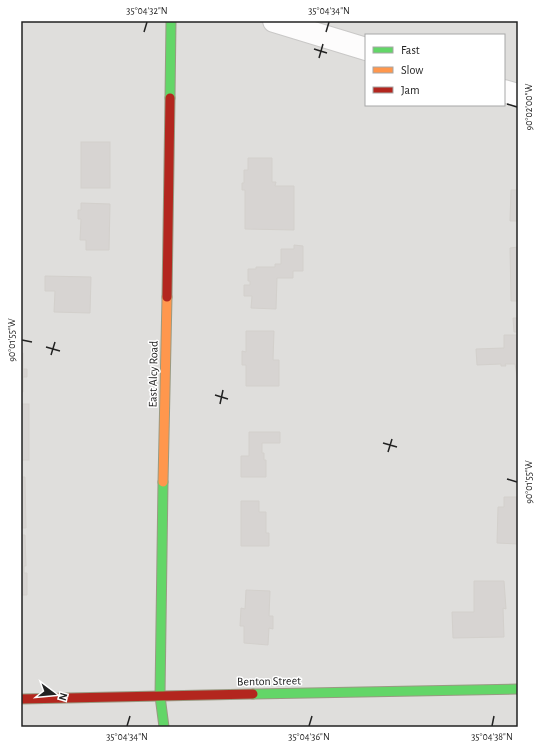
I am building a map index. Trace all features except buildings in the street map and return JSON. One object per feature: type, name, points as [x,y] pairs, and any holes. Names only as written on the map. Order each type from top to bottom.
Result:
[{"type":"street","name":"East Alcy Road","points":[[164,727],[160,696],[171,21]]},
{"type":"street","points":[[274,21],[365,49]]},
{"type":"street","points":[[505,91],[518,95]]},
{"type":"street","name":"Benton Street","points":[[21,699],[518,689]]},
{"type":"shaded area","points":[[21,21],[518,21],[518,727],[21,727]]},
{"type":"traffic: fast","points":[[170,98],[171,21]]},
{"type":"traffic: fast","points":[[163,482],[160,696],[164,727]]},
{"type":"traffic: fast","points":[[253,694],[518,689]]},
{"type":"traffic: slow","points":[[163,482],[167,297]]},
{"type":"traffic: jam","points":[[167,297],[170,98]]},
{"type":"traffic: jam","points":[[21,699],[253,694]]}]
